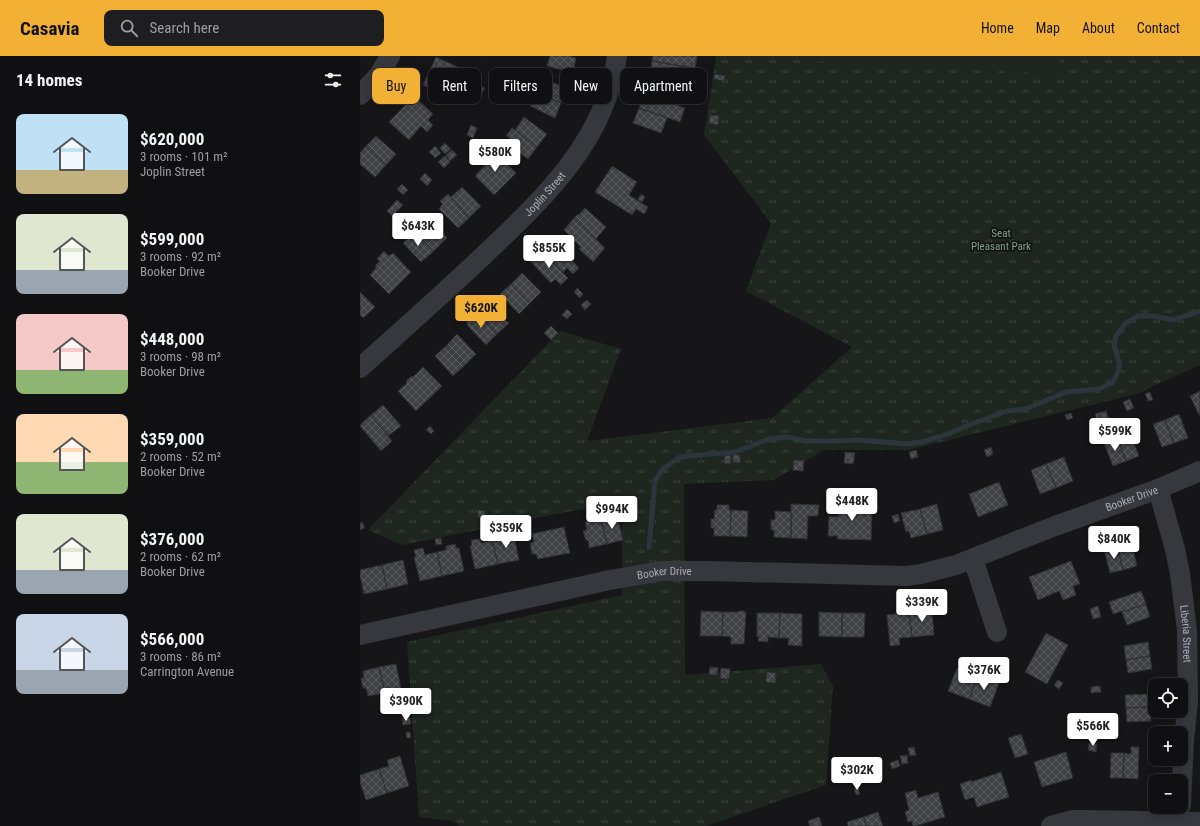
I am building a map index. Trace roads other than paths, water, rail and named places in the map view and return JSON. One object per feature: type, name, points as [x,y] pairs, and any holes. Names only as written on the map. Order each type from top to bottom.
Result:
[{"type":"street","points":[[360,95],[379,75],[390,56]]},
{"type":"street","name":"Joplin Street","points":[[360,368],[433,304],[506,234],[553,186],[574,160],[588,139],[597,121],[612,83],[617,56]]},
{"type":"street","name":"Booker Drive","points":[[360,635],[610,580],[662,571],[708,570],[906,576],[939,570],[1158,489],[1200,471]]},
{"type":"street","name":"Liberia Street","points":[[1158,489],[1175,549],[1180,574],[1187,630],[1188,701],[1183,774]]},
{"type":"street","points":[[972,559],[997,632]]},
{"type":"street","points":[[1051,826],[1073,820],[1148,814]]},
{"type":"street","points":[[1186,814],[1200,822]]},
{"type":"waterway","points":[[649,547],[655,481],[663,469],[680,457],[735,452],[769,439],[787,437],[806,441],[859,440],[907,444],[922,442],[948,434],[1007,411],[1026,409],[1066,392],[1099,389],[1112,383],[1120,365],[1114,346],[1116,336],[1126,323],[1138,316],[1154,316],[1173,320],[1200,311]]},
{"type":"park label","name":"Seat Pleasant Park","points":[[1001,239]]}]
